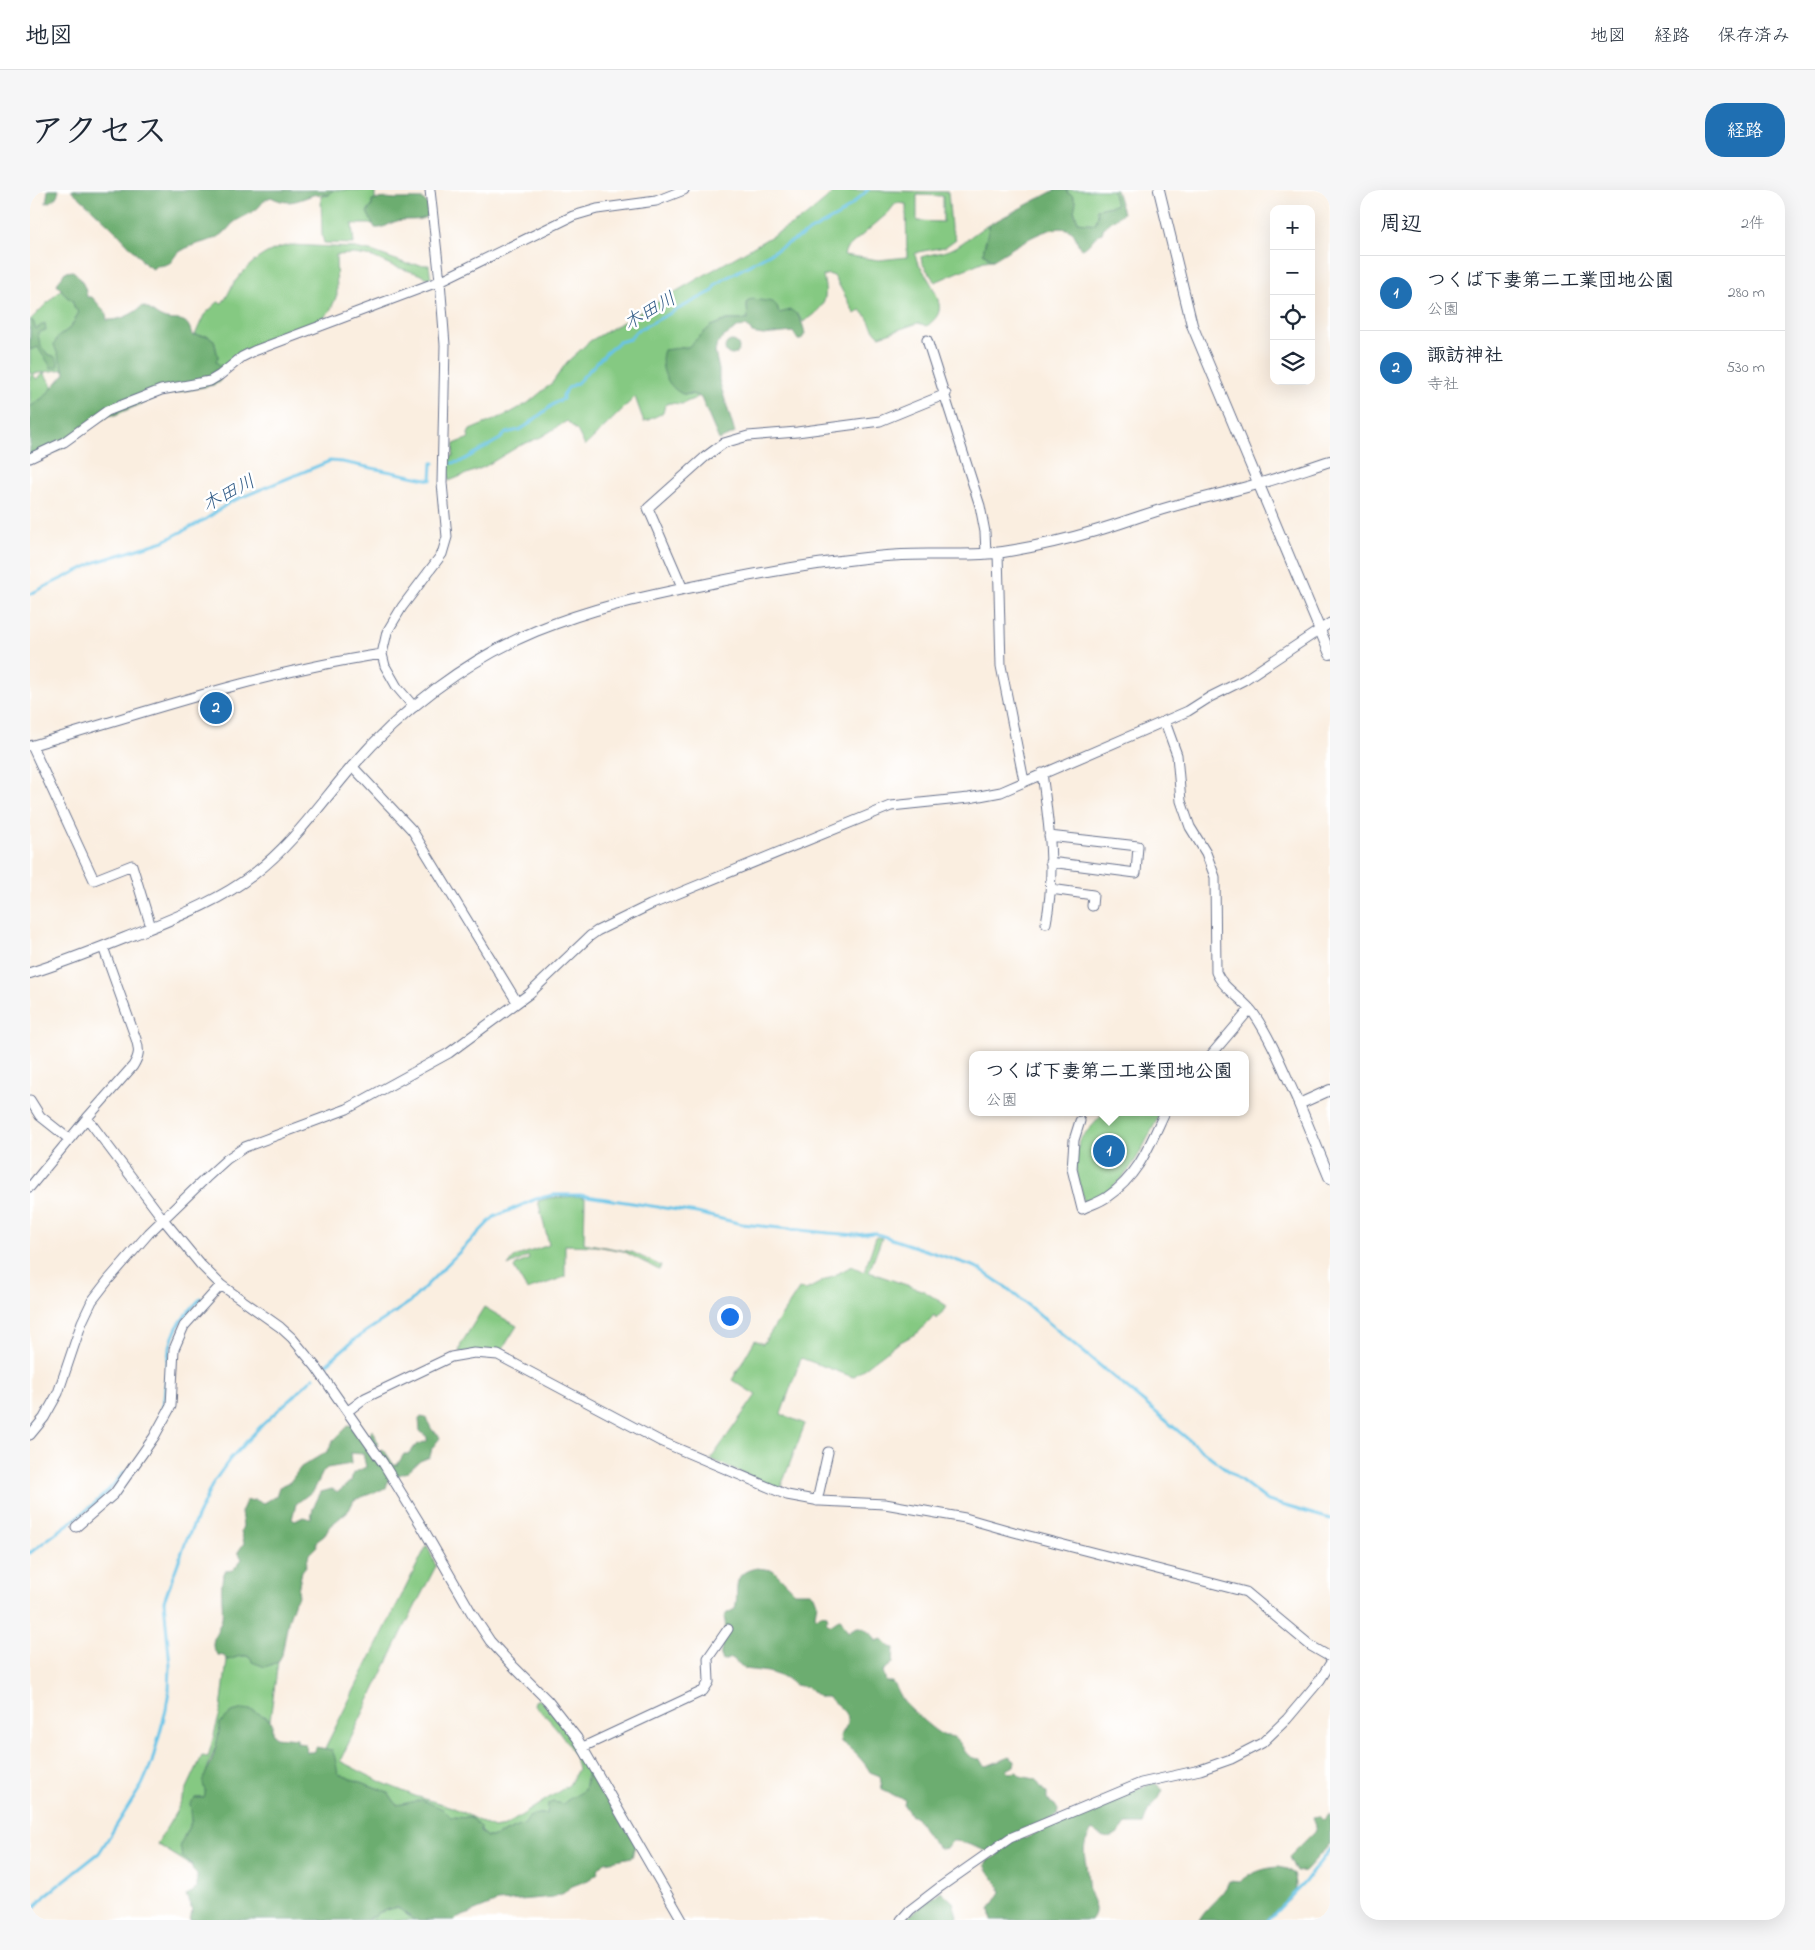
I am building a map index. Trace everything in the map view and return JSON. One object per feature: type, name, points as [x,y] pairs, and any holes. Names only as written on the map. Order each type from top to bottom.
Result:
[{"type":"street","points":[[414,707],[397,687],[385,666],[382,654],[387,632],[402,607],[442,554],[447,537],[442,483],[445,345],[430,190]]},
{"type":"street","points":[[30,458],[64,442],[107,411],[161,390],[210,380],[254,351],[440,281],[573,216],[597,209],[656,201],[684,190]]},
{"type":"street","points":[[1159,190],[1192,325],[1330,654]]},
{"type":"street","points":[[927,340],[946,394],[980,506],[985,532],[986,553]]},
{"type":"street","points":[[683,589],[648,508],[724,443],[748,436],[797,432],[880,421],[946,394]]},
{"type":"street","points":[[30,973],[104,947],[151,927],[212,900],[254,875],[275,857],[300,830],[352,766],[385,732],[414,707],[456,676],[494,652],[532,633],[591,610],[739,577],[826,563],[902,555],[998,553],[1042,545],[1096,531],[1168,507],[1258,484],[1330,461]]},
{"type":"street","points":[[998,553],[1001,666],[1024,781]]},
{"type":"street","points":[[30,1435],[44,1418],[58,1393],[82,1322],[92,1301],[116,1270],[163,1219],[206,1178],[228,1159],[246,1147],[331,1116],[449,1053],[529,994],[590,936],[650,906],[821,833],[891,806],[969,798],[1001,792],[1132,734],[1165,722],[1244,680],[1330,623]]},
{"type":"street","points":[[151,927],[132,865],[94,880],[31,746],[250,681],[348,659],[382,654]]},
{"type":"street","points":[[1165,722],[1177,755],[1181,801],[1190,827],[1206,853],[1215,877],[1216,972],[1220,980],[1250,1009],[1275,1051],[1330,1179]]},
{"type":"street","points":[[352,766],[412,830],[517,1002]]},
{"type":"street","points":[[1042,774],[1049,836],[1051,889],[1046,923]]},
{"type":"street","points":[[1049,836],[1138,846],[1136,873],[1050,862]]},
{"type":"street","points":[[1051,889],[1093,895],[1092,906]]},
{"type":"street","points":[[30,1186],[133,1066],[139,1056],[139,1050],[104,947]]},
{"type":"street","points":[[1214,1051],[1250,1009]]},
{"type":"street","points":[[1299,1104],[1330,1090]]},
{"type":"street","points":[[30,1100],[40,1116],[69,1139]]},
{"type":"street","points":[[1080,1121],[1074,1140],[1072,1169],[1082,1209],[1106,1198],[1124,1183],[1141,1164],[1162,1116]]},
{"type":"street","points":[[87,1118],[163,1219],[200,1264],[221,1285],[280,1327],[292,1338],[348,1411],[388,1471],[490,1641],[548,1701],[583,1747],[682,1920]]},
{"type":"street","points":[[76,1527],[114,1494],[154,1437],[171,1406],[174,1349],[184,1326],[221,1285]]},
{"type":"street","points":[[348,1411],[365,1398],[444,1360],[461,1355],[494,1354],[669,1445],[787,1495],[817,1501],[885,1504],[965,1518],[1246,1592],[1312,1646],[1330,1657]]},
{"type":"street","points":[[817,1501],[818,1489],[828,1452]]},
{"type":"street","points":[[583,1747],[703,1691],[707,1687],[710,1676],[708,1658],[728,1629]]},
{"type":"street","points":[[901,1920],[910,1910],[940,1887],[1010,1838],[1141,1783],[1200,1770],[1231,1759],[1262,1742],[1288,1719],[1320,1680],[1330,1664]]},
{"type":"green space","points":[[48,190],[59,190],[55,199],[46,203]]},
{"type":"green space","points":[[71,190],[333,190],[329,195],[314,195],[292,202],[277,200],[271,197],[232,224],[220,236],[186,248],[177,254],[170,263],[156,266],[153,269],[146,265],[110,226]]},
{"type":"green space","points":[[333,190],[375,190],[375,199],[372,201],[372,206],[367,212],[373,224],[352,224],[354,244],[324,243],[321,196],[329,195]]},
{"type":"green space","points":[[837,190],[948,192],[951,227],[956,239],[945,247],[915,254],[939,302],[938,313],[933,321],[927,326],[918,323],[880,336],[860,310],[855,314],[834,276],[828,274],[823,276],[825,298],[823,303],[816,312],[803,322],[797,314],[778,313],[747,304],[748,320],[727,320],[688,347],[681,348],[683,394],[697,395],[698,397],[682,404],[669,403],[665,405],[663,413],[644,422],[635,397],[585,446],[578,432],[567,421],[484,467],[449,481],[447,458],[453,456],[454,444],[469,438],[470,430],[508,414],[528,403],[552,383],[567,362],[590,341],[805,217]],"holes":[[[917,195],[943,196],[943,222],[917,221]],[[896,203],[906,204],[907,257],[879,260],[844,255],[846,249],[888,213]]]},
{"type":"green space","points":[[1055,190],[1067,190],[1067,193],[1072,195],[1076,203],[1074,211],[1078,222],[1095,224],[1098,215],[1097,209],[1116,205],[1112,190],[1116,190],[1123,213],[1104,227],[1102,233],[1081,249],[1072,232],[1064,229],[1055,229],[1032,237],[993,260],[983,253],[990,224]]},
{"type":"green space","points":[[1067,190],[1112,190],[1116,205],[1097,209],[1096,224],[1078,222]]},
{"type":"green space","points":[[385,198],[423,199],[428,204],[430,214],[422,219],[399,221],[375,228],[367,212],[372,206],[372,200]]},
{"type":"green space","points":[[990,224],[984,247],[987,257],[993,260],[984,261],[935,282],[922,263],[921,257],[948,251]]},
{"type":"green space","points":[[291,245],[355,248],[374,252],[407,264],[429,265],[431,279],[373,257],[354,254],[336,255],[337,295],[331,309],[321,321],[245,351],[221,369],[216,362],[218,357],[214,340],[208,336],[195,335],[204,315],[218,302],[222,303],[234,283],[252,263],[274,250]]},
{"type":"green space","points":[[73,271],[83,283],[87,297],[92,297],[106,313],[107,320],[126,316],[142,306],[163,318],[184,321],[190,328],[192,335],[208,336],[214,340],[218,357],[216,362],[221,366],[220,382],[160,396],[115,415],[110,415],[52,454],[30,462],[30,407],[45,396],[65,373],[54,345],[57,338],[71,327],[79,312],[75,309],[72,300],[67,297],[57,284],[65,272]]},
{"type":"green space","points":[[61,289],[72,300],[75,309],[79,312],[71,327],[57,338],[64,369],[33,374],[36,379],[44,373],[53,387],[45,396],[30,407],[30,376],[32,374],[30,373],[30,320]]},
{"type":"green space","points":[[748,300],[773,302],[777,306],[779,313],[791,310],[801,320],[805,334],[801,340],[798,340],[793,332],[763,335],[752,333],[746,326],[739,327],[722,338],[717,344],[715,352],[719,380],[735,433],[719,440],[701,398],[694,394],[683,394],[672,387],[663,369],[662,356],[664,350],[688,347],[711,326],[727,320],[748,320],[747,304]]},
{"type":"green space","points":[[30,320],[33,321],[36,329],[45,323],[46,330],[38,333],[41,346],[47,354],[54,356],[58,361],[58,367],[51,368],[38,347],[30,350]]},
{"type":"green space","points":[[729,341],[735,341],[739,348],[735,355],[729,355],[725,351],[725,345]]},
{"type":"green space","points":[[1101,1116],[1159,1116],[1138,1156],[1124,1176],[1106,1192],[1084,1202],[1075,1167],[1079,1140]]},
{"type":"green space","points":[[578,1196],[585,1198],[584,1243],[632,1252],[661,1266],[659,1270],[623,1251],[596,1246],[565,1245],[565,1277],[527,1290],[514,1268],[516,1265],[529,1259],[528,1256],[508,1266],[517,1256],[549,1245],[538,1201],[549,1198]]},
{"type":"green space","points":[[876,1237],[882,1238],[869,1272],[924,1291],[947,1306],[937,1319],[934,1315],[919,1332],[895,1345],[853,1377],[801,1358],[781,1414],[805,1424],[780,1489],[711,1459],[756,1395],[732,1380],[755,1340],[763,1344],[799,1289],[806,1290],[852,1266],[864,1272]]},
{"type":"green space","points":[[484,1307],[517,1326],[500,1353],[459,1352],[461,1344]]},
{"type":"green space","points":[[421,1417],[426,1418],[432,1430],[440,1438],[432,1448],[430,1457],[420,1461],[408,1472],[389,1478],[386,1488],[354,1500],[349,1510],[329,1527],[324,1536],[316,1542],[317,1546],[309,1554],[306,1566],[302,1571],[298,1590],[299,1596],[295,1601],[288,1621],[282,1655],[278,1662],[265,1667],[252,1662],[248,1656],[227,1660],[224,1656],[218,1655],[213,1645],[222,1618],[223,1577],[225,1571],[233,1570],[242,1559],[238,1552],[244,1543],[241,1531],[243,1526],[241,1512],[246,1501],[255,1500],[264,1503],[276,1496],[279,1487],[290,1482],[301,1467],[328,1451],[333,1441],[349,1425],[356,1425],[369,1437],[372,1430],[378,1444],[375,1447],[378,1452],[381,1449],[384,1450],[394,1465],[397,1465],[404,1454],[409,1454],[416,1445],[427,1441],[427,1437],[420,1431],[419,1419]],"holes":[[[350,1453],[363,1454],[366,1467],[353,1473],[351,1481],[338,1492],[332,1489],[321,1492],[313,1508],[311,1519],[303,1517],[295,1521],[292,1519],[296,1504],[314,1490],[327,1468],[351,1464]]]},
{"type":"green space","points":[[427,1545],[436,1566],[340,1761],[383,1783],[415,1796],[452,1807],[493,1828],[505,1826],[569,1785],[578,1769],[576,1760],[567,1743],[534,1705],[535,1701],[539,1699],[562,1724],[592,1770],[586,1777],[584,1791],[563,1804],[553,1802],[547,1814],[529,1817],[526,1824],[494,1837],[487,1837],[471,1818],[451,1817],[443,1809],[406,1804],[397,1805],[388,1792],[338,1774],[325,1748]]},
{"type":"green space","points":[[757,1568],[773,1570],[795,1592],[810,1592],[814,1595],[817,1603],[815,1615],[817,1617],[822,1614],[827,1615],[828,1619],[826,1621],[830,1625],[840,1618],[848,1632],[860,1627],[873,1635],[876,1641],[882,1639],[890,1647],[894,1648],[893,1663],[883,1671],[886,1682],[892,1682],[904,1702],[935,1730],[943,1735],[955,1738],[967,1754],[980,1759],[983,1765],[987,1766],[1009,1757],[1015,1761],[1014,1766],[1007,1770],[1009,1773],[1017,1772],[1020,1776],[1035,1779],[1044,1791],[1047,1792],[1047,1800],[1055,1805],[1058,1810],[1057,1816],[1023,1835],[1025,1839],[1057,1821],[1153,1783],[1163,1790],[1148,1811],[1143,1824],[1126,1824],[1119,1833],[1108,1838],[1092,1831],[1088,1837],[1085,1856],[1089,1891],[1095,1909],[1091,1920],[992,1920],[990,1909],[1001,1892],[985,1865],[988,1860],[1002,1854],[989,1852],[956,1841],[952,1841],[947,1848],[941,1849],[936,1846],[915,1816],[911,1816],[904,1805],[905,1799],[882,1789],[880,1776],[870,1772],[857,1756],[841,1742],[840,1736],[845,1729],[847,1718],[846,1714],[838,1706],[827,1697],[820,1697],[806,1687],[795,1685],[786,1678],[768,1672],[745,1669],[732,1658],[722,1661],[721,1653],[725,1630],[724,1617],[735,1609],[739,1578],[748,1570]]},
{"type":"green space","points":[[248,1656],[271,1665],[278,1662],[270,1720],[265,1716],[220,1723],[217,1741],[206,1773],[205,1795],[204,1798],[195,1798],[192,1820],[180,1845],[186,1859],[192,1866],[157,1844],[177,1810],[202,1756],[208,1757],[221,1709],[227,1660]]},
{"type":"green space","points":[[243,1709],[259,1713],[272,1722],[272,1732],[275,1737],[297,1739],[297,1743],[305,1744],[306,1752],[313,1752],[316,1747],[332,1750],[338,1774],[388,1792],[397,1805],[422,1800],[443,1809],[451,1817],[471,1818],[480,1827],[480,1832],[487,1837],[494,1837],[525,1824],[529,1817],[547,1814],[548,1804],[553,1802],[563,1804],[579,1794],[584,1790],[589,1771],[592,1770],[637,1845],[632,1857],[605,1862],[599,1868],[597,1874],[588,1880],[570,1887],[564,1893],[553,1897],[497,1902],[453,1920],[414,1920],[397,1907],[377,1913],[375,1917],[370,1917],[367,1920],[190,1920],[192,1910],[186,1895],[197,1887],[197,1875],[193,1871],[191,1863],[182,1857],[180,1845],[192,1820],[190,1803],[195,1798],[204,1798],[204,1779],[214,1755],[220,1723],[232,1712]]},
{"type":"green space","points":[[1330,1814],[1330,1844],[1305,1871],[1296,1872],[1289,1857],[1314,1832],[1316,1827],[1313,1817],[1319,1816],[1323,1820]]},
{"type":"green space","points":[[1279,1867],[1287,1869],[1294,1874],[1295,1890],[1293,1896],[1267,1920],[1199,1920],[1229,1881],[1240,1882],[1258,1871]]},
{"type":"green space","points":[[941,1891],[953,1902],[958,1920],[904,1920]]},
{"type":"green space","points":[[397,1907],[414,1920],[367,1920],[377,1913]]},
{"type":"waterway","name":"木田川","points":[[452,463],[460,462],[500,439],[506,433],[526,426],[563,399],[563,395],[568,388],[577,383],[619,342],[630,339],[636,331],[713,291],[715,285],[726,278],[841,214],[868,190]]},
{"type":"waterway","name":"木田川","points":[[30,594],[96,562],[164,541],[206,519],[230,502],[330,461],[431,480],[432,463],[434,463]]},
{"type":"waterway","points":[[324,1366],[355,1339],[410,1302],[494,1217],[536,1199],[553,1195],[580,1195],[697,1213],[742,1224],[856,1235],[874,1233],[976,1267],[1007,1288],[1195,1445],[1268,1501],[1330,1519]]},
{"type":"waterway","points":[[161,1417],[171,1342],[186,1314],[201,1298]]},
{"type":"waterway","points":[[30,1912],[46,1895],[99,1853],[142,1785],[152,1762],[166,1710],[169,1690],[170,1666],[164,1601],[186,1541],[213,1483],[230,1459],[260,1427],[314,1377]]},
{"type":"waterway","points":[[30,1553],[92,1506],[124,1472]]},
{"type":"waterway","points":[[1268,1920],[1304,1883],[1330,1849]]},
{"type":"place","name":"諏訪神社","points":[[216,708]]},
{"type":"place","name":"つくば下妻第二工業団地公園","points":[[1109,1151]]}]
